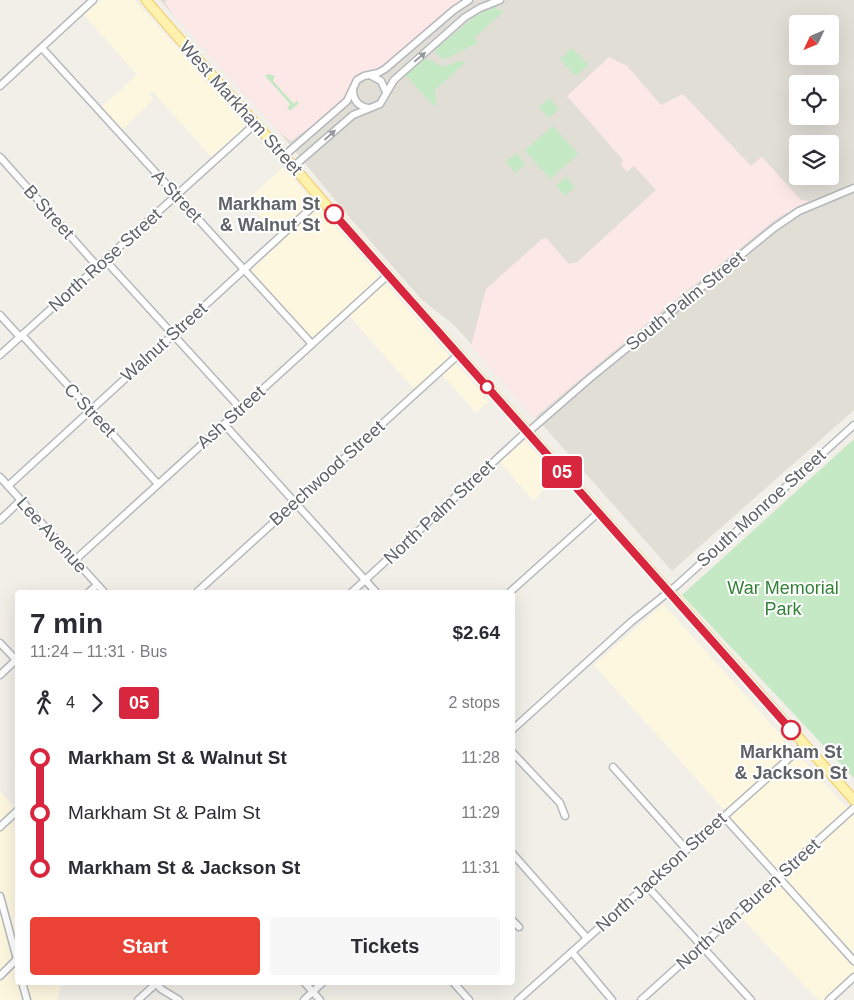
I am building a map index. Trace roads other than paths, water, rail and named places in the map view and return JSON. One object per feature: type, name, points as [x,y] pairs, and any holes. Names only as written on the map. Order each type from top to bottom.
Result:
[{"type":"main road","name":"West Markham Street","points":[[146,0],[255,124],[285,155],[321,199],[527,433],[854,800]]},
{"type":"street","points":[[0,86],[94,0]]},
{"type":"street","points":[[285,155],[346,101],[357,80],[385,69],[454,10],[469,0]]},
{"type":"street","points":[[294,166],[352,115],[380,104],[394,80],[465,17],[480,8],[500,0]]},
{"type":"street","name":"A Street","points":[[42,48],[312,344]]},
{"type":"street","points":[[370,75],[381,81],[386,92]]},
{"type":"street","points":[[353,90],[354,99],[358,104],[369,108]]},
{"type":"street","name":"North Rose Street","points":[[0,356],[255,124]]},
{"type":"street","name":"B Street","points":[[0,157],[98,267]]},
{"type":"street","name":"South Palm Street","points":[[527,433],[589,379],[774,228],[799,212],[854,188]]},
{"type":"street","name":"Walnut Street","points":[[8,486],[321,199]]},
{"type":"street","points":[[105,260],[241,409]]},
{"type":"street","name":"Ash Street","points":[[75,560],[388,275]]},
{"type":"street","name":"C Street","points":[[0,315],[90,409],[158,484]]},
{"type":"street","name":"Beechwood Street","points":[[198,590],[458,355]]},
{"type":"street","points":[[224,424],[374,590]]},
{"type":"street","name":"South Monroe Street","points":[[515,727],[854,425]]},
{"type":"street","name":"North Palm Street","points":[[354,590],[527,433]]},
{"type":"street","name":"Lee Avenue","points":[[0,477],[102,590]]},
{"type":"street","points":[[0,520],[21,500]]},
{"type":"street","points":[[512,590],[598,513]]},
{"type":"street","points":[[91,590],[97,585]]},
{"type":"street","points":[[0,643],[15,658]]},
{"type":"street","points":[[0,675],[15,662]]},
{"type":"street","name":"North Jackson Street","points":[[518,1000],[804,745]]},
{"type":"street","points":[[515,755],[560,802],[565,816]]},
{"type":"street","points":[[613,767],[686,849]]},
{"type":"street","name":"North Van Buren Street","points":[[641,1000],[854,808]]},
{"type":"street","points":[[0,827],[15,813]]},
{"type":"street","points":[[724,817],[854,961]]},
{"type":"street","points":[[515,855],[587,938]]},
{"type":"street","points":[[646,885],[751,1000]]},
{"type":"street","points":[[0,896],[15,952]]},
{"type":"street","points":[[515,923],[519,927]]},
{"type":"street","points":[[572,952],[612,1000]]},
{"type":"street","points":[[0,976],[15,962]]},
{"type":"street","points":[[829,1000],[854,978]]},
{"type":"street","points":[[23,985],[27,1000]]},
{"type":"street","points":[[138,1000],[154,985]]},
{"type":"street","points":[[159,985],[179,1000]]},
{"type":"street","points":[[307,985],[320,1000]]},
{"type":"street","points":[[304,1000],[320,985]]},
{"type":"street","points":[[456,985],[469,1000]]},
{"type":"place","name":"Markham St & Walnut St","points":[[334,214]]},
{"type":"place","name":"Markham St & Jackson St","points":[[791,730]]},
{"type":"park label","name":"War Memorial Park","points":[[783,598]]}]
